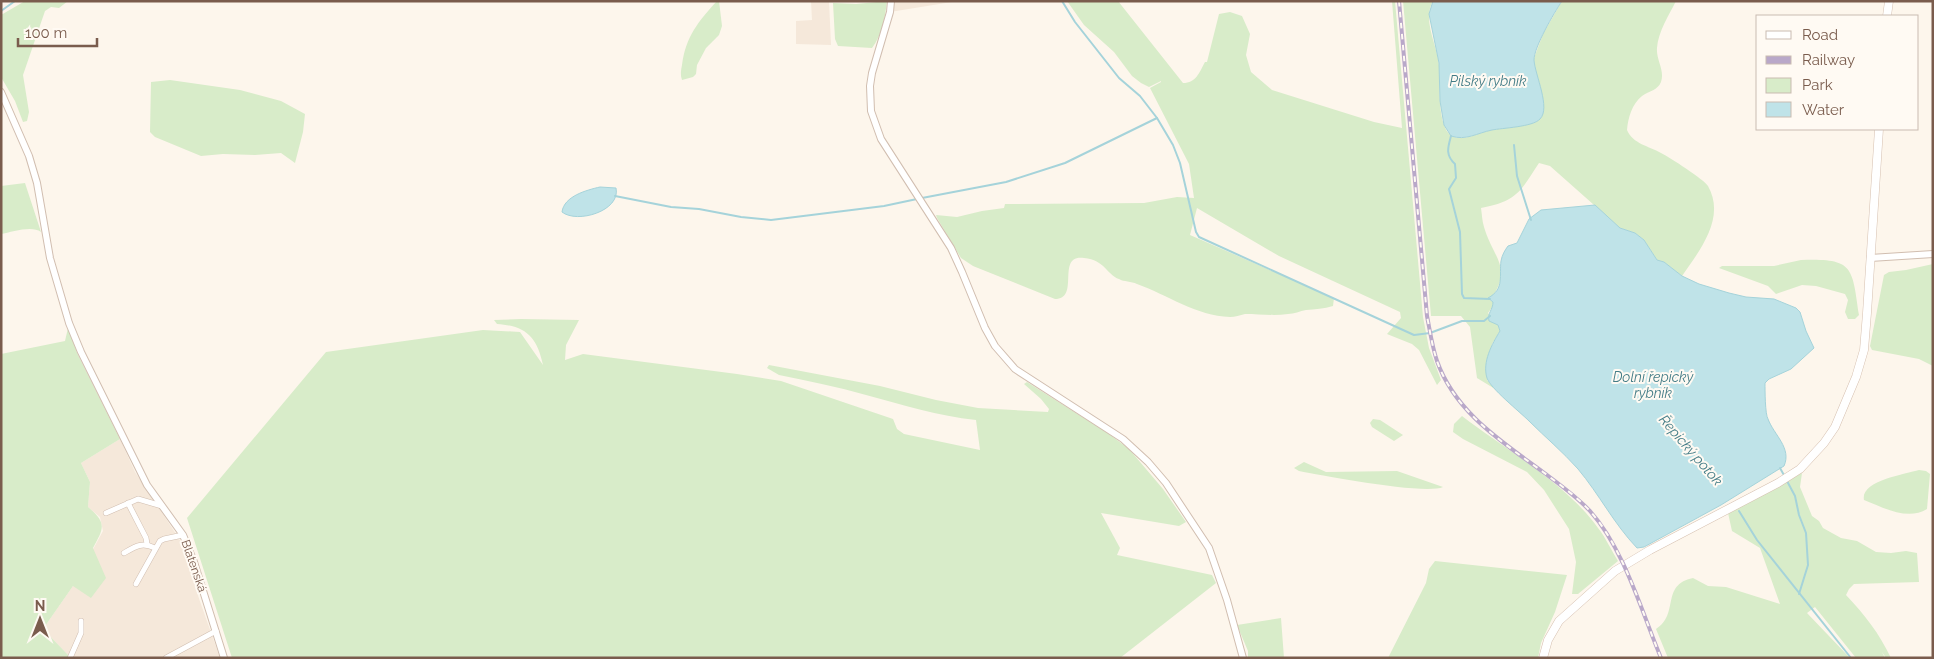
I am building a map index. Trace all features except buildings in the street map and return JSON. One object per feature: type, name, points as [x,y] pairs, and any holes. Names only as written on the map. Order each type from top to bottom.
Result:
[{"type":"main road","points":[[1888,15],[1889,1]]},
{"type":"main road","points":[[1544,654],[1559,621],[1614,571],[1778,483],[1800,469],[1824,443],[1838,419],[1861,362],[1868,314],[1879,130]]},
{"type":"street","points":[[891,1],[890,12],[870,86],[871,111],[881,139],[950,248],[985,328],[995,346],[1015,369],[1124,439],[1166,483],[1209,548],[1227,600],[1243,658]]},
{"type":"street","name":"Blatenská","points":[[1,92],[29,156],[37,183],[50,258],[69,323],[81,352],[147,485],[183,535],[194,562],[224,658]]},
{"type":"street","points":[[1870,258],[1933,254]]},
{"type":"street","points":[[106,513],[138,499],[163,507]]},
{"type":"street","points":[[128,503],[146,538],[147,544]]},
{"type":"street","points":[[136,584],[155,548],[164,539],[183,535]]},
{"type":"street","points":[[124,553],[140,544],[147,544],[155,548]]},
{"type":"street","points":[[70,658],[81,633],[81,621]]},
{"type":"street","points":[[166,658],[216,631]]},
{"type":"shaded area","points":[[811,1],[829,1],[831,45],[796,44],[796,21],[812,20]]},
{"type":"shaded area","points":[[891,1],[958,1],[890,12]]},
{"type":"shaded area","points":[[120,439],[135,472],[188,554],[196,590],[220,658],[71,658],[43,629],[73,586],[103,531],[100,517],[88,507],[90,482],[81,463]]},
{"type":"green space","points":[[25,1],[68,1],[59,8],[51,7],[45,11],[23,75],[29,112],[27,121],[23,122],[15,101],[1,77],[1,15]]},
{"type":"green space","points":[[717,1],[719,1],[722,26],[719,35],[706,48],[697,65],[696,74],[693,77],[682,80],[681,74],[686,46],[694,30]]},
{"type":"green space","points":[[887,1],[882,26],[872,48],[838,46],[835,39],[833,3],[856,4]]},
{"type":"green space","points":[[1067,1],[1118,1],[1183,83],[1194,79],[1205,62],[1207,62],[1219,14],[1230,12],[1242,16],[1250,34],[1246,55],[1251,72],[1272,90],[1374,122],[1402,128],[1392,1],[1395,1],[1423,317],[1429,348],[1441,380],[1437,385],[1419,350],[1412,344],[1387,334],[1401,318],[1400,312],[1279,256],[1197,208],[1190,235],[1334,298],[1333,306],[1283,315],[1245,314],[1230,317],[1218,316],[1194,309],[1135,283],[1121,280],[1101,264],[1084,258],[1075,259],[1071,263],[1066,292],[1063,297],[1055,299],[973,266],[961,258],[936,215],[957,217],[1004,208],[1005,204],[1144,203],[1177,197],[1194,198],[1189,164],[1150,88],[1161,81],[1149,87],[1132,76],[1114,52],[1084,25]]},
{"type":"green space","points":[[1403,1],[1433,1],[1429,16],[1438,57],[1442,116],[1448,133],[1459,138],[1536,122],[1534,58],[1543,34],[1562,1],[1676,1],[1659,36],[1657,52],[1662,73],[1661,82],[1658,87],[1642,96],[1633,107],[1627,130],[1637,142],[1671,159],[1708,186],[1713,198],[1714,210],[1712,222],[1703,245],[1682,276],[1664,262],[1657,260],[1644,240],[1635,233],[1620,228],[1550,166],[1539,163],[1516,194],[1503,202],[1481,208],[1484,227],[1501,271],[1497,289],[1490,300],[1493,302],[1493,306],[1488,313],[1498,325],[1500,331],[1492,344],[1487,380],[1495,389],[1477,378],[1470,327],[1461,316],[1431,316]]},
{"type":"green space","points":[[170,80],[240,90],[281,101],[305,114],[303,132],[295,163],[281,153],[201,156],[155,137],[150,132],[151,82]]},
{"type":"green space","points":[[25,183],[41,232],[27,229],[1,234],[1,186]]},
{"type":"green space","points":[[1801,260],[1831,261],[1841,264],[1847,269],[1852,276],[1857,299],[1859,315],[1855,319],[1848,319],[1845,312],[1848,300],[1845,294],[1816,286],[1802,285],[1776,294],[1768,286],[1719,268],[1722,266],[1774,266]]},
{"type":"green space","points":[[1933,264],[1933,366],[1919,359],[1872,350],[1870,346],[1884,275],[1889,272]]},
{"type":"green space","points":[[494,320],[579,320],[566,345],[565,360],[583,354],[781,381],[893,419],[897,429],[904,434],[980,450],[976,420],[934,413],[845,389],[779,375],[767,368],[769,365],[880,386],[978,408],[1048,412],[1049,409],[1041,399],[1024,384],[1027,382],[1109,434],[1129,449],[1163,489],[1186,522],[1179,526],[1101,513],[1120,548],[1117,555],[1212,575],[1216,583],[1120,658],[232,658],[187,518],[326,352],[483,330],[520,332],[543,365],[537,347],[529,335],[516,327],[497,324]]},
{"type":"green space","points":[[68,328],[78,355],[120,439],[81,463],[90,482],[88,507],[98,517],[102,526],[100,535],[93,548],[106,578],[91,598],[73,586],[43,629],[71,658],[1,658],[1,354],[65,341]]},
{"type":"green space","points":[[1462,416],[1552,481],[1569,496],[1598,528],[1618,561],[1578,594],[1572,594],[1576,562],[1569,529],[1544,490],[1527,472],[1453,432],[1454,424]]},
{"type":"green space","points":[[1373,419],[1380,420],[1403,435],[1394,441],[1372,427],[1370,423]]},
{"type":"green space","points":[[1304,462],[1326,472],[1397,471],[1443,487],[1417,489],[1396,487],[1299,471],[1294,468]]},
{"type":"green space","points":[[1919,470],[1930,474],[1927,509],[1912,514],[1904,514],[1888,510],[1864,500],[1865,493],[1876,483]]},
{"type":"green space","points":[[1802,473],[1800,487],[1812,516],[1819,521],[1823,528],[1841,538],[1857,541],[1876,552],[1906,551],[1917,553],[1919,582],[1854,584],[1846,595],[1882,640],[1891,658],[1886,658],[1882,652],[1885,658],[1856,658],[1815,607],[1807,613],[1850,658],[1668,658],[1656,629],[1667,616],[1673,593],[1683,582],[1693,578],[1708,586],[1726,587],[1780,604],[1760,548],[1732,531],[1728,513]]},
{"type":"green space","points":[[1435,561],[1567,575],[1555,612],[1541,643],[1538,658],[1388,658],[1426,583],[1429,569]]},
{"type":"green space","points":[[1281,618],[1284,658],[1248,658],[1248,651],[1237,625]]},
{"type":"water","name":"Pilský rybník","points":[[1433,1],[1562,1],[1545,30],[1535,54],[1535,66],[1544,107],[1540,119],[1531,124],[1492,130],[1462,138],[1451,136],[1444,125],[1440,101],[1439,63],[1429,14]]},
{"type":"water","points":[[600,187],[616,188],[616,196],[605,209],[587,216],[577,217],[562,212],[564,206],[571,198]]},
{"type":"water","name":"Dolní řepický rybník","points":[[1595,205],[1620,228],[1635,233],[1644,240],[1657,260],[1664,262],[1682,276],[1699,284],[1729,293],[1746,297],[1774,299],[1796,308],[1800,312],[1814,348],[1791,369],[1769,379],[1765,383],[1767,416],[1784,447],[1786,459],[1784,466],[1721,505],[1644,547],[1637,548],[1578,469],[1494,388],[1487,378],[1486,372],[1489,353],[1500,331],[1498,325],[1489,321],[1493,302],[1488,298],[1499,286],[1501,261],[1506,249],[1508,246],[1517,243],[1529,219],[1541,210]]},
{"type":"waterway","points":[[1,11],[15,1]]},
{"type":"waterway","points":[[1062,1],[1075,22],[1119,78],[1140,96],[1157,118],[1173,145],[1180,163],[1196,232],[1199,237],[1414,335],[1430,333],[1462,321],[1484,321],[1490,316]]},
{"type":"waterway","points":[[922,198],[1006,182],[1065,163],[1157,118]]},
{"type":"waterway","points":[[1451,136],[1448,151],[1455,164],[1456,178],[1449,189],[1460,232],[1462,294],[1464,298],[1490,299]]},
{"type":"waterway","name":"Řepický potok","points":[[1514,145],[1517,176],[1531,220]]},
{"type":"waterway","points":[[615,196],[671,207],[699,209],[741,217],[771,220],[884,206],[917,199]]},
{"type":"waterway","points":[[1780,468],[1785,477]]},
{"type":"waterway","points":[[1787,481],[1795,496],[1799,515],[1806,533],[1808,565],[1799,594]]},
{"type":"waterway","name":"Řepický potok","points":[[1739,511],[1757,540],[1851,658]]},
{"type":"railway","points":[[1399,1],[1427,316],[1437,361],[1455,396],[1467,410],[1496,437],[1573,495],[1602,526],[1613,543],[1631,581],[1661,658]]}]
